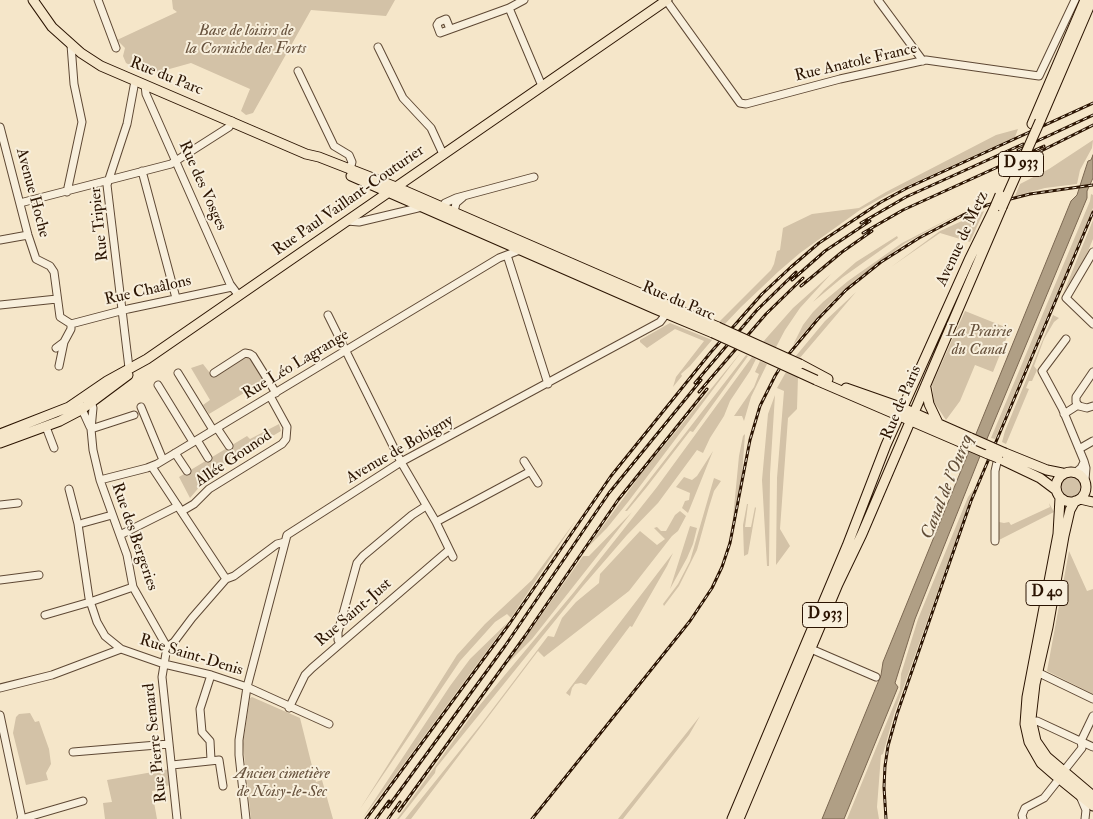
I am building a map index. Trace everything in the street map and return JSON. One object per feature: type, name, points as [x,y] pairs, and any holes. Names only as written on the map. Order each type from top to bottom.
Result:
[{"type":"main road","name":"Rue du Parc","points":[[33,0],[52,27],[71,45],[101,66],[306,154],[350,169],[422,207],[520,250],[669,311],[713,333],[912,417]]},
{"type":"main road","name":"Rue Paul Vaillant-Couturier","points":[[6,436],[46,427],[80,405],[129,368],[147,359],[667,0]]},
{"type":"main road","name":"Avenue de Metz","points":[[902,412],[965,268],[998,208],[1036,123],[1085,0]]},
{"type":"main road","name":"D 933","points":[[1036,123],[1092,0]]},
{"type":"main road","name":"Rue du Parc","points":[[306,154],[315,160],[393,190],[450,206],[669,311]]},
{"type":"main road","name":"Rue de Paris","points":[[739,819],[926,385],[998,208]]},
{"type":"main road","name":"Rue Paul Vaillant-Couturier","points":[[108,385],[135,370],[147,359]]},
{"type":"main road","points":[[926,385],[929,404],[939,425]]},
{"type":"main road","name":"Rue Paul Vaillant-Couturier","points":[[6,436],[58,411],[80,405]]},
{"type":"main road","name":"Rue de Paris","points":[[732,819],[847,546],[874,475],[902,412]]},
{"type":"main road","points":[[912,417],[939,425],[970,442]]},
{"type":"main road","points":[[912,417],[1002,455],[1046,470],[1062,473],[1076,472],[1088,485],[1084,494],[1078,500]]},
{"type":"main road","points":[[1002,455],[1040,478],[1067,502],[1078,500],[1093,502]]},
{"type":"main road","points":[[1058,494],[1057,480],[1062,473]]},
{"type":"main road","name":"D 40","points":[[1035,671],[1058,534],[1058,494]]},
{"type":"main road","name":"D 40","points":[[1078,500],[1068,516],[1026,706],[1029,742],[1036,755],[1048,770],[1061,775],[1093,796]]},
{"type":"main road","name":"D 40","points":[[1061,775],[1068,786],[1093,806]]},
{"type":"main road","points":[[1068,786],[1078,790],[1093,801]]},
{"type":"street","points":[[98,0],[116,48]]},
{"type":"street","points":[[450,29],[509,8],[524,0]]},
{"type":"street","name":"Rue Anatole France","points":[[667,0],[740,103],[746,104],[840,79],[923,60],[1039,76],[1075,0]]},
{"type":"street","points":[[878,0],[923,60]]},
{"type":"street","points":[[509,8],[542,86]]},
{"type":"street","points":[[68,192],[82,122],[74,84],[71,45]]},
{"type":"street","points":[[378,47],[404,98],[431,128],[443,154]]},
{"type":"street","points":[[298,71],[334,146],[349,155],[352,162],[350,169]]},
{"type":"street","name":"Rue Tripier","points":[[129,368],[108,181],[127,124],[135,81]]},
{"type":"street","name":"Rue des Vosges","points":[[145,85],[146,94],[232,287],[239,296]]},
{"type":"street","points":[[20,204],[176,161],[229,128],[232,121]]},
{"type":"street","name":"Avenue Hoche","points":[[0,126],[36,259],[50,266],[54,272],[60,316],[71,324]]},
{"type":"street","points":[[142,171],[176,298]]},
{"type":"street","points":[[445,217],[442,213],[463,197],[534,177]]},
{"type":"street","points":[[445,217],[450,206]]},
{"type":"street","points":[[346,221],[360,222],[422,207]]},
{"type":"street","points":[[0,240],[28,234]]},
{"type":"street","points":[[500,241],[505,249],[503,256],[548,384]]},
{"type":"street","name":"Rue Léo Lagrange","points":[[100,480],[152,466],[163,460],[503,256],[520,250]]},
{"type":"street","points":[[1093,252],[1066,298],[1093,324]]},
{"type":"street","name":"Rue Chaâlons","points":[[71,324],[123,310],[232,287]]},
{"type":"street","points":[[0,305],[57,299]]},
{"type":"street","name":"Avenue de Bobigny","points":[[167,647],[174,642],[226,579],[234,576],[277,544],[285,542],[287,534],[401,462],[660,322],[669,311]]},
{"type":"street","points":[[328,315],[401,462],[436,522],[453,557]]},
{"type":"street","points":[[59,366],[64,342],[71,330],[71,324]]},
{"type":"street","points":[[1066,339],[1042,371],[1064,414],[1084,461],[1088,485]]},
{"type":"street","points":[[56,348],[64,342]]},
{"type":"street","points":[[214,373],[245,353],[250,354],[253,356],[273,394]]},
{"type":"street","points":[[1093,372],[1076,394],[1078,405],[1085,408],[1093,406]]},
{"type":"street","points":[[178,373],[215,429],[229,446]]},
{"type":"street","points":[[158,385],[208,458]]},
{"type":"street","name":"Allée Gounod","points":[[180,508],[194,504],[210,489],[282,444],[286,439],[287,427],[273,394]]},
{"type":"street","name":"Rue des Bergeries","points":[[90,398],[93,450],[100,480],[127,555],[133,586],[167,647]]},
{"type":"street","name":"Rue des Bergeries","points":[[80,405],[91,430]]},
{"type":"street","points":[[1064,414],[1078,405]]},
{"type":"street","points":[[141,407],[163,460]]},
{"type":"street","points":[[91,430],[134,415]]},
{"type":"street","points":[[46,427],[54,448]]},
{"type":"street","points":[[1079,449],[1093,441]]},
{"type":"street","points":[[175,453],[187,471]]},
{"type":"street","points":[[995,541],[996,471],[1002,455]]},
{"type":"street","points":[[524,461],[529,472],[538,483]]},
{"type":"street","points":[[1076,472],[1082,468],[1084,461]]},
{"type":"street","points":[[152,466],[226,579]]},
{"type":"street","points":[[436,522],[529,472]]},
{"type":"street","name":"Rue Saint-Denis","points":[[69,489],[78,524],[90,602],[97,622],[105,636],[121,649],[164,664],[211,675],[247,687],[289,708],[329,724]]},
{"type":"street","points":[[0,505],[18,503]]},
{"type":"street","points":[[340,643],[338,632],[357,563],[412,514],[426,506]]},
{"type":"street","points":[[120,535],[180,508]]},
{"type":"street","points":[[83,523],[112,515]]},
{"type":"street","points":[[246,819],[239,748],[247,687],[285,542]]},
{"type":"street","name":"Rue Saint-Just","points":[[289,708],[305,675],[449,550]]},
{"type":"street","points":[[0,580],[39,575]]},
{"type":"street","points":[[45,615],[90,602],[133,586]]},
{"type":"street","name":"Rue Pierre Semard","points":[[167,647],[162,678],[177,819]]},
{"type":"street","points":[[0,688],[52,675],[121,649]]},
{"type":"street","points":[[811,649],[876,677]]},
{"type":"street","points":[[1035,671],[1093,699]]},
{"type":"street","points":[[211,675],[200,709],[202,732],[210,741],[211,760]]},
{"type":"street","points":[[0,715],[22,819],[83,801]]},
{"type":"street","points":[[1022,819],[1026,808],[1044,798],[1082,748],[1081,741],[1093,716]]},
{"type":"street","points":[[1028,723],[1037,721],[1093,747]]},
{"type":"street","points":[[73,752],[169,744]]},
{"type":"street","points":[[172,766],[220,760],[223,786]]},
{"type":"street","points":[[1079,795],[1086,810],[1085,819]]},
{"type":"green space","name":"Base de loisirs de la Corniche des Forts","points":[[172,0],[395,0],[386,16],[311,10],[253,113],[246,115],[241,111],[250,89],[191,63],[148,75],[126,63],[123,56],[125,48],[117,40],[177,12],[173,9]]},
{"type":"green space","points":[[1018,129],[1015,137],[889,194],[860,210],[800,253],[723,326],[718,323],[771,270],[777,251],[780,250],[783,228],[812,214],[859,208],[996,135]]},
{"type":"green space","points":[[1093,140],[1092,148],[1080,170],[1077,184],[1045,188],[1015,196],[1020,184],[1049,169]]},
{"type":"green space","points":[[1091,194],[1093,195],[1093,208],[995,439],[991,438],[1090,201]]},
{"type":"green space","points":[[984,211],[970,242],[940,233],[891,267],[940,231]]},
{"type":"green space","points":[[960,213],[904,244],[855,280],[829,304],[793,345],[803,325],[813,312],[848,281],[902,243]]},
{"type":"green space","points":[[1093,220],[1093,239],[1084,261],[1063,294]]},
{"type":"green space","points":[[897,236],[898,238],[843,277],[813,302],[856,262]]},
{"type":"green space","points":[[831,274],[800,308],[775,349],[762,343],[793,308]]},
{"type":"green space","points":[[856,292],[799,359],[795,357],[825,321]]},
{"type":"green space","name":"La Prairie du Canal","points":[[965,311],[1010,329],[993,372],[975,365],[960,401],[946,420],[934,402],[932,385]]},
{"type":"green space","points":[[1053,315],[1059,318],[1054,322],[1044,339],[1034,366],[1037,370],[1026,388],[1029,389],[1006,444],[1002,442],[1005,431]]},
{"type":"green space","points":[[670,323],[712,340],[681,374],[682,376],[673,387],[676,377],[704,341],[675,329],[647,348],[640,342],[640,340]]},
{"type":"green space","points":[[742,351],[628,502],[607,528],[587,548],[641,474]]},
{"type":"green space","points":[[746,355],[748,356],[693,432],[690,431],[646,488],[625,511]]},
{"type":"green space","points":[[246,357],[250,359],[264,381],[209,414],[203,405],[210,400],[191,368],[203,364],[213,377]]},
{"type":"green space","points":[[752,357],[756,359],[750,371],[730,401],[724,416],[703,453],[697,450],[658,503],[627,535],[583,586],[436,768],[435,773],[399,819],[397,819],[474,712],[574,592],[657,487]]},
{"type":"green space","points":[[760,361],[767,364],[751,397],[744,421],[742,416],[734,416],[754,387],[759,374],[755,372]]},
{"type":"green space","points":[[786,372],[798,376],[797,409],[788,418],[780,529],[790,546],[776,565],[777,478],[784,391],[777,388]]},
{"type":"green space","points":[[775,395],[770,474],[769,566],[767,566],[762,480],[768,414]]},
{"type":"green space","points":[[279,424],[281,431],[200,479],[201,485],[190,498],[179,477],[247,436],[250,439]]},
{"type":"green space","points":[[745,434],[742,475],[732,528],[739,456]]},
{"type":"green space","points":[[713,451],[688,513],[682,508],[685,501],[689,500],[690,493],[676,487],[684,477],[692,480],[697,476]]},
{"type":"green space","points":[[1071,474],[1079,478],[1083,486],[1079,494],[1071,498],[1063,494],[1059,486],[1063,478]]},
{"type":"green space","points":[[714,478],[721,481],[714,491],[697,550],[679,586],[664,606],[663,604],[678,584],[690,561]]},
{"type":"green space","points":[[974,489],[894,714],[883,754],[881,755],[877,807],[879,819],[847,819],[900,690],[901,674],[918,619],[968,497]]},
{"type":"green space","points":[[1049,503],[1054,512],[999,540],[999,522],[1009,522],[1011,525],[1050,507]]},
{"type":"green space","points":[[747,504],[745,527],[751,527],[756,508],[748,554],[744,556],[743,525]]},
{"type":"green space","points":[[680,511],[686,516],[678,531],[629,591],[544,657],[538,651],[411,819],[405,819],[482,723],[548,636],[554,637],[562,618],[576,602],[599,583],[600,574],[640,531],[657,545],[665,539],[654,528],[657,527],[661,531],[666,531],[675,515]]},
{"type":"green space","points":[[632,512],[532,639],[507,664],[583,556],[589,556]]},
{"type":"green space","points":[[576,520],[511,618],[507,614],[495,622],[460,661],[360,809],[457,655],[485,624],[532,580]]},
{"type":"green space","points":[[690,526],[697,528],[693,544],[670,589]]},
{"type":"green space","points":[[1069,551],[1087,591],[1093,589],[1093,694],[1047,671]]},
{"type":"green space","points":[[673,553],[632,627],[630,626],[586,685],[581,683],[575,684],[570,696],[566,693]]},
{"type":"green space","points":[[508,622],[391,781],[362,819],[470,659]]},
{"type":"green space","name":"Ancien cimetière de Noisy-le-Sec","points":[[252,697],[300,718],[316,782],[322,780],[333,819],[251,819],[243,744],[250,698]]},
{"type":"green space","points":[[30,713],[35,722],[39,721],[49,749],[51,764],[46,773],[48,780],[26,785],[13,733],[16,717],[19,714]]},
{"type":"green space","points":[[700,716],[689,735],[623,819],[618,819]]},
{"type":"green space","points":[[170,769],[172,785],[165,786],[165,789],[152,791],[157,819],[105,819],[103,803],[112,802],[107,780]]},
{"type":"shaded area","points":[[1093,155],[1093,178],[1087,191],[1087,198],[984,446],[915,619],[895,683],[898,687],[844,819],[822,819],[881,675],[883,662],[1071,201],[1077,195],[1088,161],[1091,160]]},
{"type":"railway","points":[[366,819],[510,623],[611,476],[711,352],[762,294],[819,243],[881,202],[907,188],[1093,103]]},
{"type":"railway","points":[[1018,150],[1093,115]]},
{"type":"railway","points":[[1039,152],[1093,125]]},
{"type":"railway","points":[[861,223],[906,197],[1023,144]]},
{"type":"railway","points":[[863,233],[903,210],[1044,146]]},
{"type":"railway","points":[[532,819],[690,621],[712,588],[730,543],[750,440],[760,406],[788,355],[818,319],[846,290],[881,262],[919,238],[963,215],[987,205],[1030,194],[1093,185]]},
{"type":"railway","points":[[886,819],[885,766],[888,746],[897,714],[971,501],[1093,212]]},
{"type":"railway","points":[[792,280],[825,251],[870,221]]},
{"type":"railway","points":[[801,286],[842,252],[872,231]]},
{"type":"railway","points":[[695,383],[757,310],[796,272]]},
{"type":"railway","points":[[699,392],[766,314],[803,278]]},
{"type":"railway","points":[[388,807],[505,646],[609,493],[701,380]]},
{"type":"railway","points":[[399,811],[525,636],[618,500],[707,389]]},
{"type":"railway","points":[[376,819],[389,801]]},
{"type":"railway","points":[[388,819],[400,802]]},
{"type":"water label","name":"Canal de l'Ourcq","points":[[948,487]]}]
